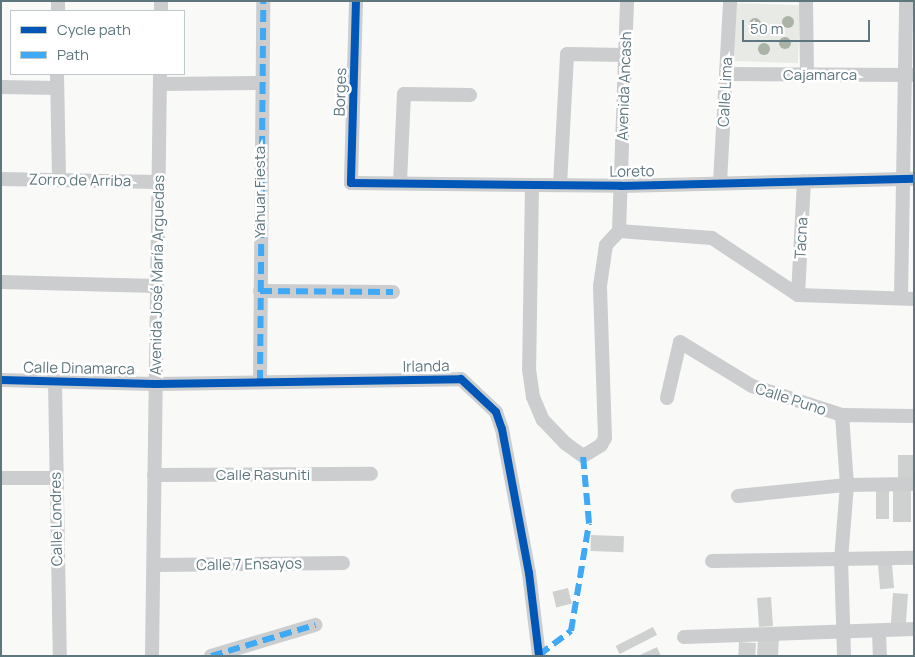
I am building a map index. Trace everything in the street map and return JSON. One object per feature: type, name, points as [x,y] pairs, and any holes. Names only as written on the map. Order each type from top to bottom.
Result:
[{"type":"street","name":"Yahuar Fiesta","points":[[260,382],[263,1]]},
{"type":"street","name":"Borges","points":[[351,183],[356,1]]},
{"type":"street","name":"Avenida Ancash","points":[[618,231],[627,1]]},
{"type":"street","name":"Calle Lima","points":[[720,182],[730,1]]},
{"type":"street","points":[[805,1],[807,75]]},
{"type":"street","points":[[532,185],[529,369],[533,397],[543,420],[565,443],[583,456],[601,445],[605,438],[600,337],[602,265],[606,245],[618,231],[712,238],[798,295],[907,298],[909,75],[906,1]]},
{"type":"street","points":[[560,185],[567,54],[625,55]]},
{"type":"street","name":"Cajamarca","points":[[726,74],[909,75]]},
{"type":"street","points":[[57,75],[59,179]]},
{"type":"street","points":[[160,79],[262,83]]},
{"type":"street","name":"Avenida José María Arguedas","points":[[152,656],[160,79]]},
{"type":"street","points":[[1,87],[57,88]]},
{"type":"street","points":[[400,182],[404,94],[470,95]]},
{"type":"street","name":"Zorro de Arriba","points":[[1,178],[158,182]]},
{"type":"street","name":"Loreto","points":[[351,183],[400,182],[621,186],[720,182],[908,179]]},
{"type":"street","name":"Tacna","points":[[798,295],[804,180]]},
{"type":"street","points":[[1,282],[157,286]]},
{"type":"street","points":[[260,291],[393,292]]},
{"type":"street","name":"Calle Puno","points":[[667,398],[680,342],[752,386],[842,415],[914,416]]},
{"type":"street","name":"Irlanda","points":[[155,384],[461,379],[496,412],[502,429],[529,573],[539,656]]},
{"type":"street","name":"Calle Dinamarca","points":[[1,380],[155,384]]},
{"type":"street","name":"Calle Londres","points":[[55,381],[55,478],[60,656]]},
{"type":"street","points":[[842,415],[847,485],[841,559],[844,656]]},
{"type":"street","name":"Calle Rasuniti","points":[[154,475],[371,474]]},
{"type":"street","points":[[1,478],[55,478]]},
{"type":"street","points":[[738,496],[847,485],[914,484]]},
{"type":"street","points":[[712,562],[914,558]]},
{"type":"street","name":"Calle 7 Ensayos","points":[[154,565],[343,563]]},
{"type":"street","points":[[211,656],[314,624]]},
{"type":"street","points":[[684,637],[914,629]]},
{"type":"street","points":[[879,631],[880,656]]},
{"type":"shaded area","points":[[736,3],[800,5],[798,63],[734,61]]},
{"type":"building","points":[[898,455],[914,455],[914,481],[898,481]]},
{"type":"building","points":[[893,490],[911,490],[911,522],[893,522]]},
{"type":"building","points":[[876,491],[889,491],[889,519],[876,519]]},
{"type":"building","points":[[591,535],[624,536],[623,552],[590,551]]},
{"type":"building","points":[[892,564],[894,588],[880,589],[878,565]]},
{"type":"building","points":[[568,588],[572,604],[556,607],[552,592]]},
{"type":"building","points":[[893,593],[908,594],[906,626],[891,625]]},
{"type":"building","points":[[771,597],[773,626],[759,627],[757,598]]},
{"type":"building","points":[[653,627],[657,635],[620,654],[616,646]]},
{"type":"building","points":[[758,637],[779,638],[778,656],[757,656]]},
{"type":"building","points":[[739,642],[756,643],[755,656],[738,656]]},
{"type":"building","points":[[657,647],[661,656],[638,656]]},
{"type":"marked path","points":[[260,382],[263,1]]},
{"type":"marked path","points":[[260,291],[393,292]]},
{"type":"marked path","points":[[539,655],[571,631],[589,523],[583,456]]},
{"type":"marked path","points":[[211,656],[315,625]]},
{"type":"cycle path","points":[[356,1],[351,183],[621,186],[914,179]]},
{"type":"cycle path","points":[[1,380],[155,384],[461,379],[496,412],[502,429],[529,573],[539,656]]}]
